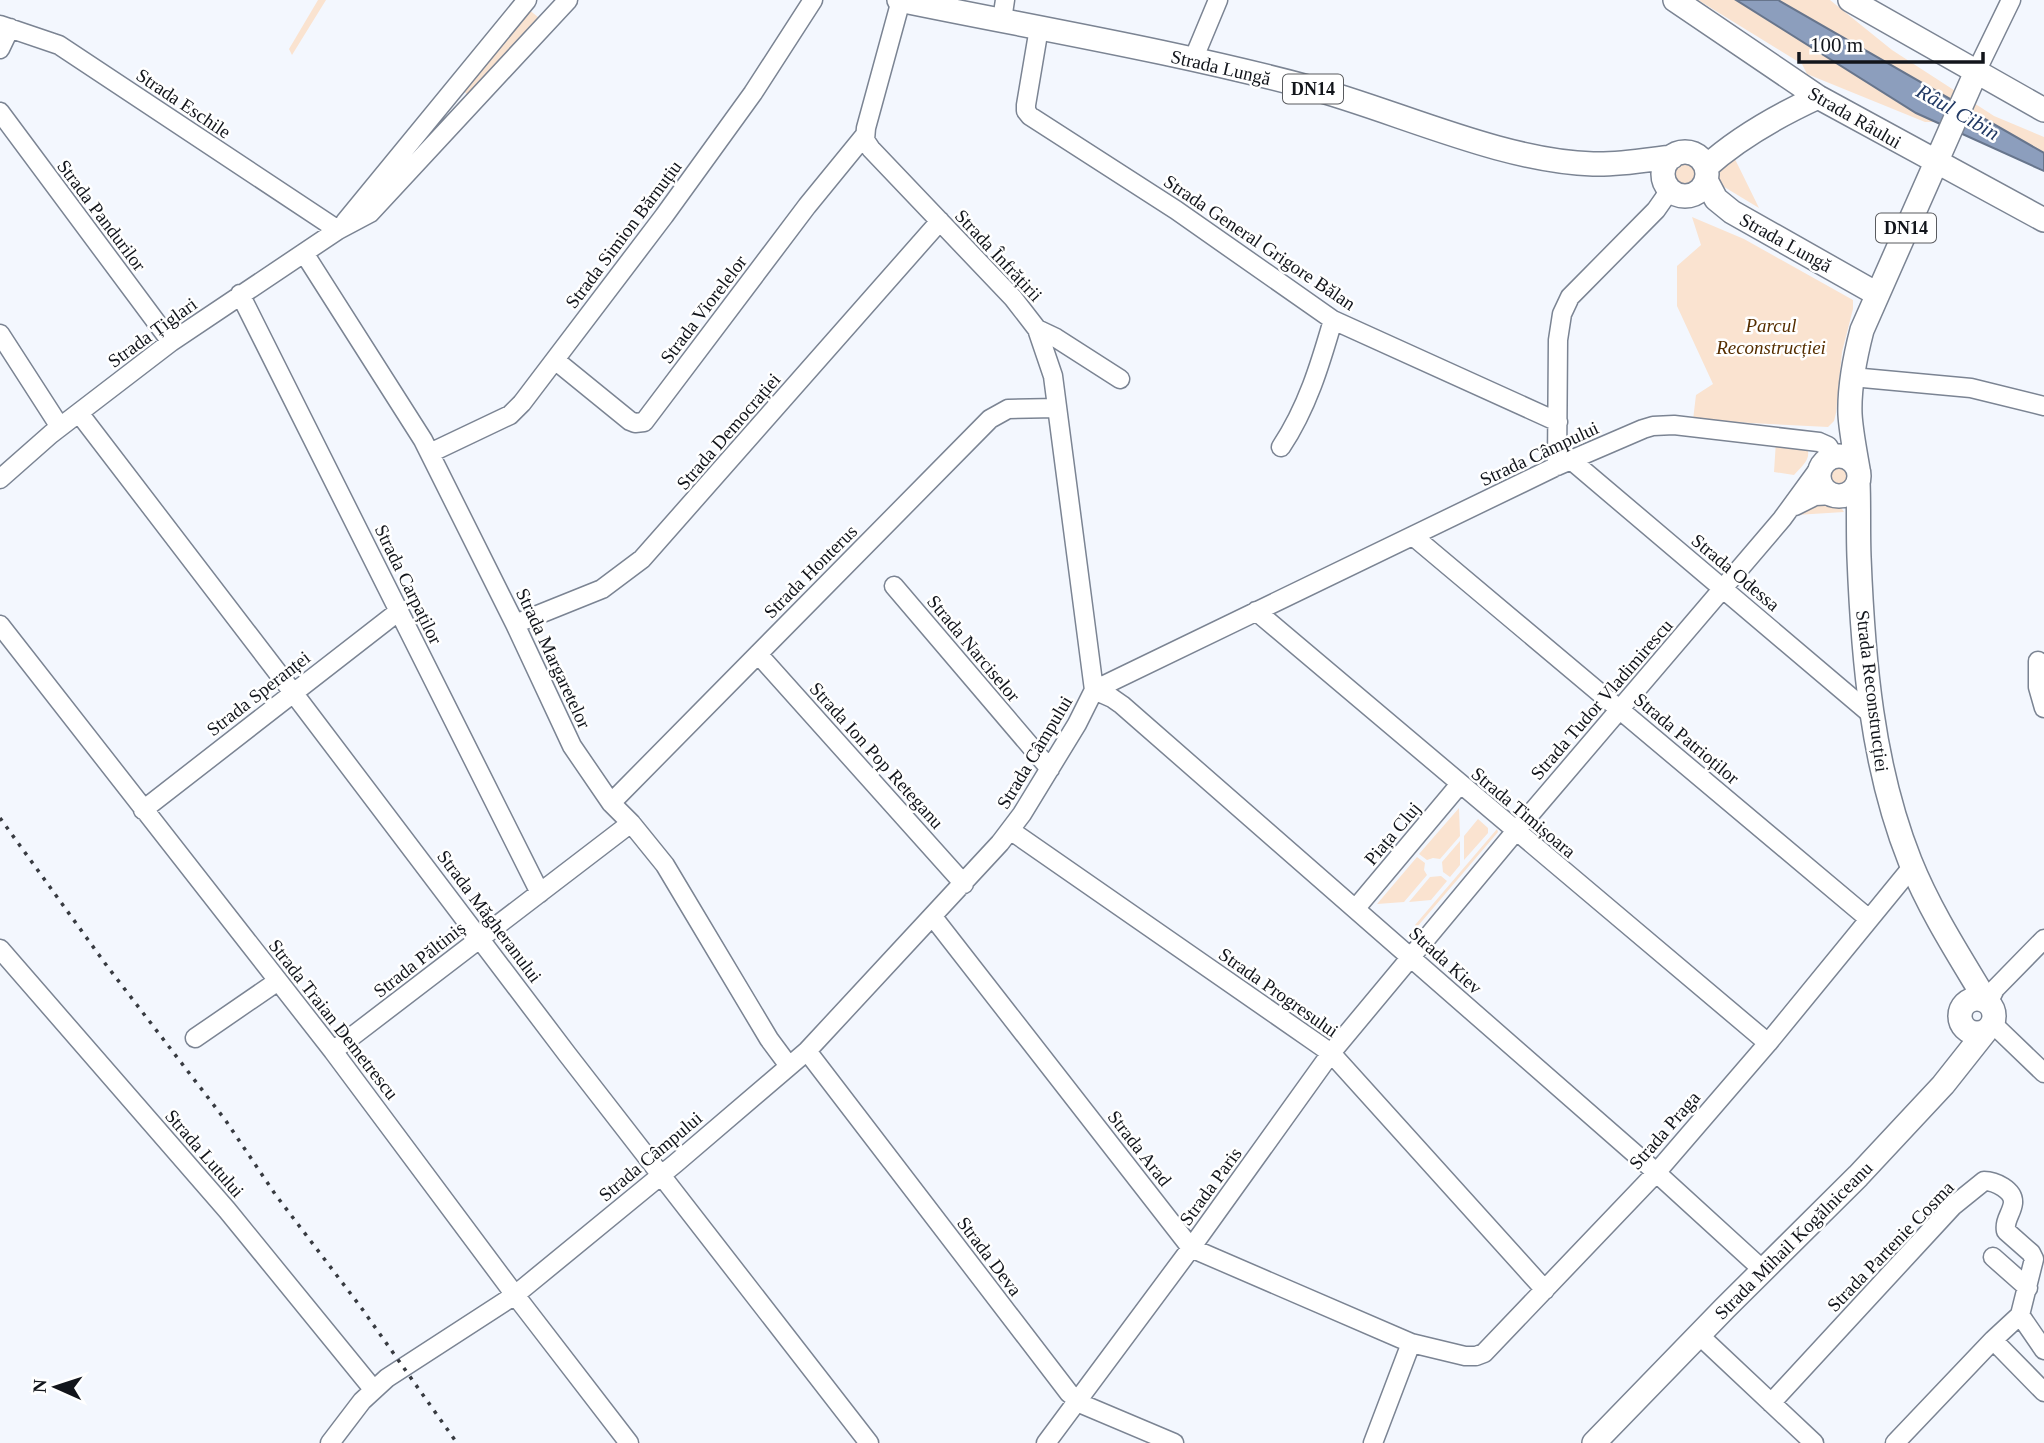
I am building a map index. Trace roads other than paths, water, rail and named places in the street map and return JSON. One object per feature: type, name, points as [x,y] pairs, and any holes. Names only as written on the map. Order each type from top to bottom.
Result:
[{"type":"main road","name":"Strada Lungă","points":[[900,0],[1003,10],[1039,28],[1308,87],[1505,149],[1590,164],[1621,164],[1730,145],[1818,97]]},
{"type":"main road","name":"Strada Râului","points":[[1675,0],[1818,97],[1938,154],[2044,220]]},
{"type":"main road","points":[[1850,0],[1974,77],[1999,84],[2044,110]]},
{"type":"main road","name":"DN14","points":[[1877,293],[1974,77]]},
{"type":"main road","name":"Strada Lungă","points":[[1730,145],[1706,173],[1716,199],[1732,212],[1877,293]]},
{"type":"main road","points":[[1667,186],[1664,170],[1678,154],[1697,156],[1706,173]]},
{"type":"main road","name":"Strada Lungă","points":[[1621,164],[1667,186]]},
{"type":"main road","name":"DN14","points":[[1667,186],[1680,195],[1691,195],[1701,190],[1706,173]]},
{"type":"main road","points":[[1848,486],[1852,377],[1862,330],[1877,293]]},
{"type":"main road","points":[[1848,486],[1822,487],[1818,477],[1850,415]]},
{"type":"main road","points":[[1829,460],[1850,459],[1848,486]]},
{"type":"main road","name":"Strada Reconstrucției","points":[[1848,486],[1858,538],[1873,716],[1889,796],[1912,867],[1988,1015]]},
{"type":"main road","points":[[1954,1071],[1961,1044],[1956,953]]},
{"type":"main road","points":[[1961,1018],[1969,1002],[1979,1000],[1988,1015]]},
{"type":"main road","name":"Strada Mihail Kogălniceanu","points":[[1594,1443],[1858,1176],[1954,1071],[1988,1015]]},
{"type":"street","name":"Strada Țiglari","points":[[338,230],[527,0]]},
{"type":"street","name":"Strada Țiglari","points":[[0,479],[60,427],[171,342],[338,230],[360,220],[378,205],[568,0]]},
{"type":"street","name":"Strada Simion Bărnuțiu","points":[[430,453],[516,411],[753,93],[813,0]]},
{"type":"street","points":[[865,135],[900,0]]},
{"type":"street","points":[[1193,60],[1217,0]]},
{"type":"street","points":[[1974,77],[2011,0]]},
{"type":"street","name":"Strada Eschile","points":[[5,27],[60,45],[338,230]]},
{"type":"street","points":[[0,49],[5,27]]},
{"type":"street","name":"Strada General Grigore Bălan","points":[[1039,28],[1026,105],[1030,116],[1176,210],[1333,320],[1558,422]]},
{"type":"street","name":"Strada Pandurilor","points":[[0,112],[171,342]]},
{"type":"street","name":"Strada Viorelelor","points":[[555,360],[630,421],[635,424],[644,422],[807,206],[865,135]]},
{"type":"street","name":"Strada Înfrățirii","points":[[865,135],[866,144],[1013,298],[1037,329],[1048,360],[1057,408],[1094,690]]},
{"type":"street","points":[[1564,463],[1558,422],[1558,340],[1559,326],[1566,306],[1577,289],[1656,210],[1667,186]]},
{"type":"street","name":"Strada Democrației","points":[[515,624],[602,589],[642,559],[940,222]]},
{"type":"street","name":"Strada Margaretelor","points":[[304,253],[430,453],[572,746],[611,803],[665,865],[757,1019],[789,1066]]},
{"type":"street","name":"Strada Carpaților","points":[[240,294],[540,893]]},
{"type":"street","points":[[1282,447],[1306,402],[1333,320]]},
{"type":"street","points":[[1037,329],[1120,379]]},
{"type":"street","points":[[0,334],[60,427]]},
{"type":"street","points":[[1852,377],[1971,388],[2044,406]]},
{"type":"street","name":"Strada Honterus","points":[[611,803],[995,415],[1008,409],[1057,408]]},
{"type":"street","name":"Strada Măgheranului","points":[[79,413],[567,1054],[869,1443]]},
{"type":"street","name":"Strada Câmpului","points":[[330,1443],[350,1414],[373,1389],[402,1367],[515,1295],[807,1051],[964,884],[1010,830],[1050,769],[1087,707],[1094,690],[1564,463],[1643,429],[1664,425],[1698,427],[1824,443],[1829,460]]},
{"type":"street","name":"Strada Tudor Vladimirescu","points":[[1410,956],[1621,710],[1829,460]]},
{"type":"street","name":"Strada Odessa","points":[[1564,463],[1723,589],[1873,716]]},
{"type":"street","points":[[1787,513],[1808,498],[1848,486]]},
{"type":"street","name":"Strada Patrioților","points":[[1413,536],[1868,919]]},
{"type":"street","name":"Strada Narciselor","points":[[894,586],[1050,769]]},
{"type":"street","name":"Strada Speranței","points":[[143,810],[399,611]]},
{"type":"street","name":"Strada Timișoara","points":[[1256,611],[1768,1043]]},
{"type":"street","name":"Strada Traian Demetrescu","points":[[0,625],[333,1051],[629,1443]]},
{"type":"street","name":"Strada Ion Pop Reteganu","points":[[758,654],[964,884]]},
{"type":"street","points":[[2038,661],[2038,687],[2044,708]]},
{"type":"street","name":"Strada Kiev","points":[[1094,690],[1122,705],[1656,1172],[1764,1271]]},
{"type":"street","name":"Piața Cluj","points":[[1356,908],[1460,785]]},
{"type":"street","name":"Strada Păltiniș","points":[[333,1051],[631,823]]},
{"type":"street","name":"Strada Progresului","points":[[1010,830],[1331,1053],[1545,1290]]},
{"type":"street","name":"Strada Praga","points":[[1411,1343],[1458,1355],[1480,1355],[1656,1172],[1768,1043],[1912,867]]},
{"type":"street","name":"Strada Arad","points":[[933,917],[1191,1248],[1411,1343]]},
{"type":"street","points":[[2044,939],[1995,989],[1988,1015],[2044,1073]]},
{"type":"street","name":"Strada Lutului","points":[[0,949],[227,1210],[373,1389]]},
{"type":"street","name":"Strada Paris","points":[[1046,1443],[1079,1402],[1331,1053],[1410,956]]},
{"type":"street","points":[[195,1038],[278,981]]},
{"type":"street","name":"Strada Deva","points":[[807,1051],[1062,1385],[1079,1402],[1174,1443]]},
{"type":"street","name":"Strada Partenie Cosma","points":[[1771,1402],[1954,1206],[1984,1181],[2000,1184],[2011,1196],[2013,1203],[2004,1227],[2034,1259],[2020,1315]]},
{"type":"street","points":[[1993,1257],[2028,1288]]},
{"type":"street","points":[[1895,1443],[2020,1315],[2044,1350]]},
{"type":"street","points":[[1699,1335],[1814,1443]]},
{"type":"street","points":[[1993,1340],[2044,1392]]},
{"type":"street","points":[[1373,1443],[1411,1343]]},
{"type":"water","name":"Râul Cibin","points":[[1736,0],[1778,0],[2044,153],[2044,171],[1916,113]]},
{"type":"railway","points":[[0,818],[107,966],[226,1121],[275,1194],[360,1306],[457,1443]]},
{"type":"park label","name":"Parcul Reconstrucției","points":[[1771,336]]}]
